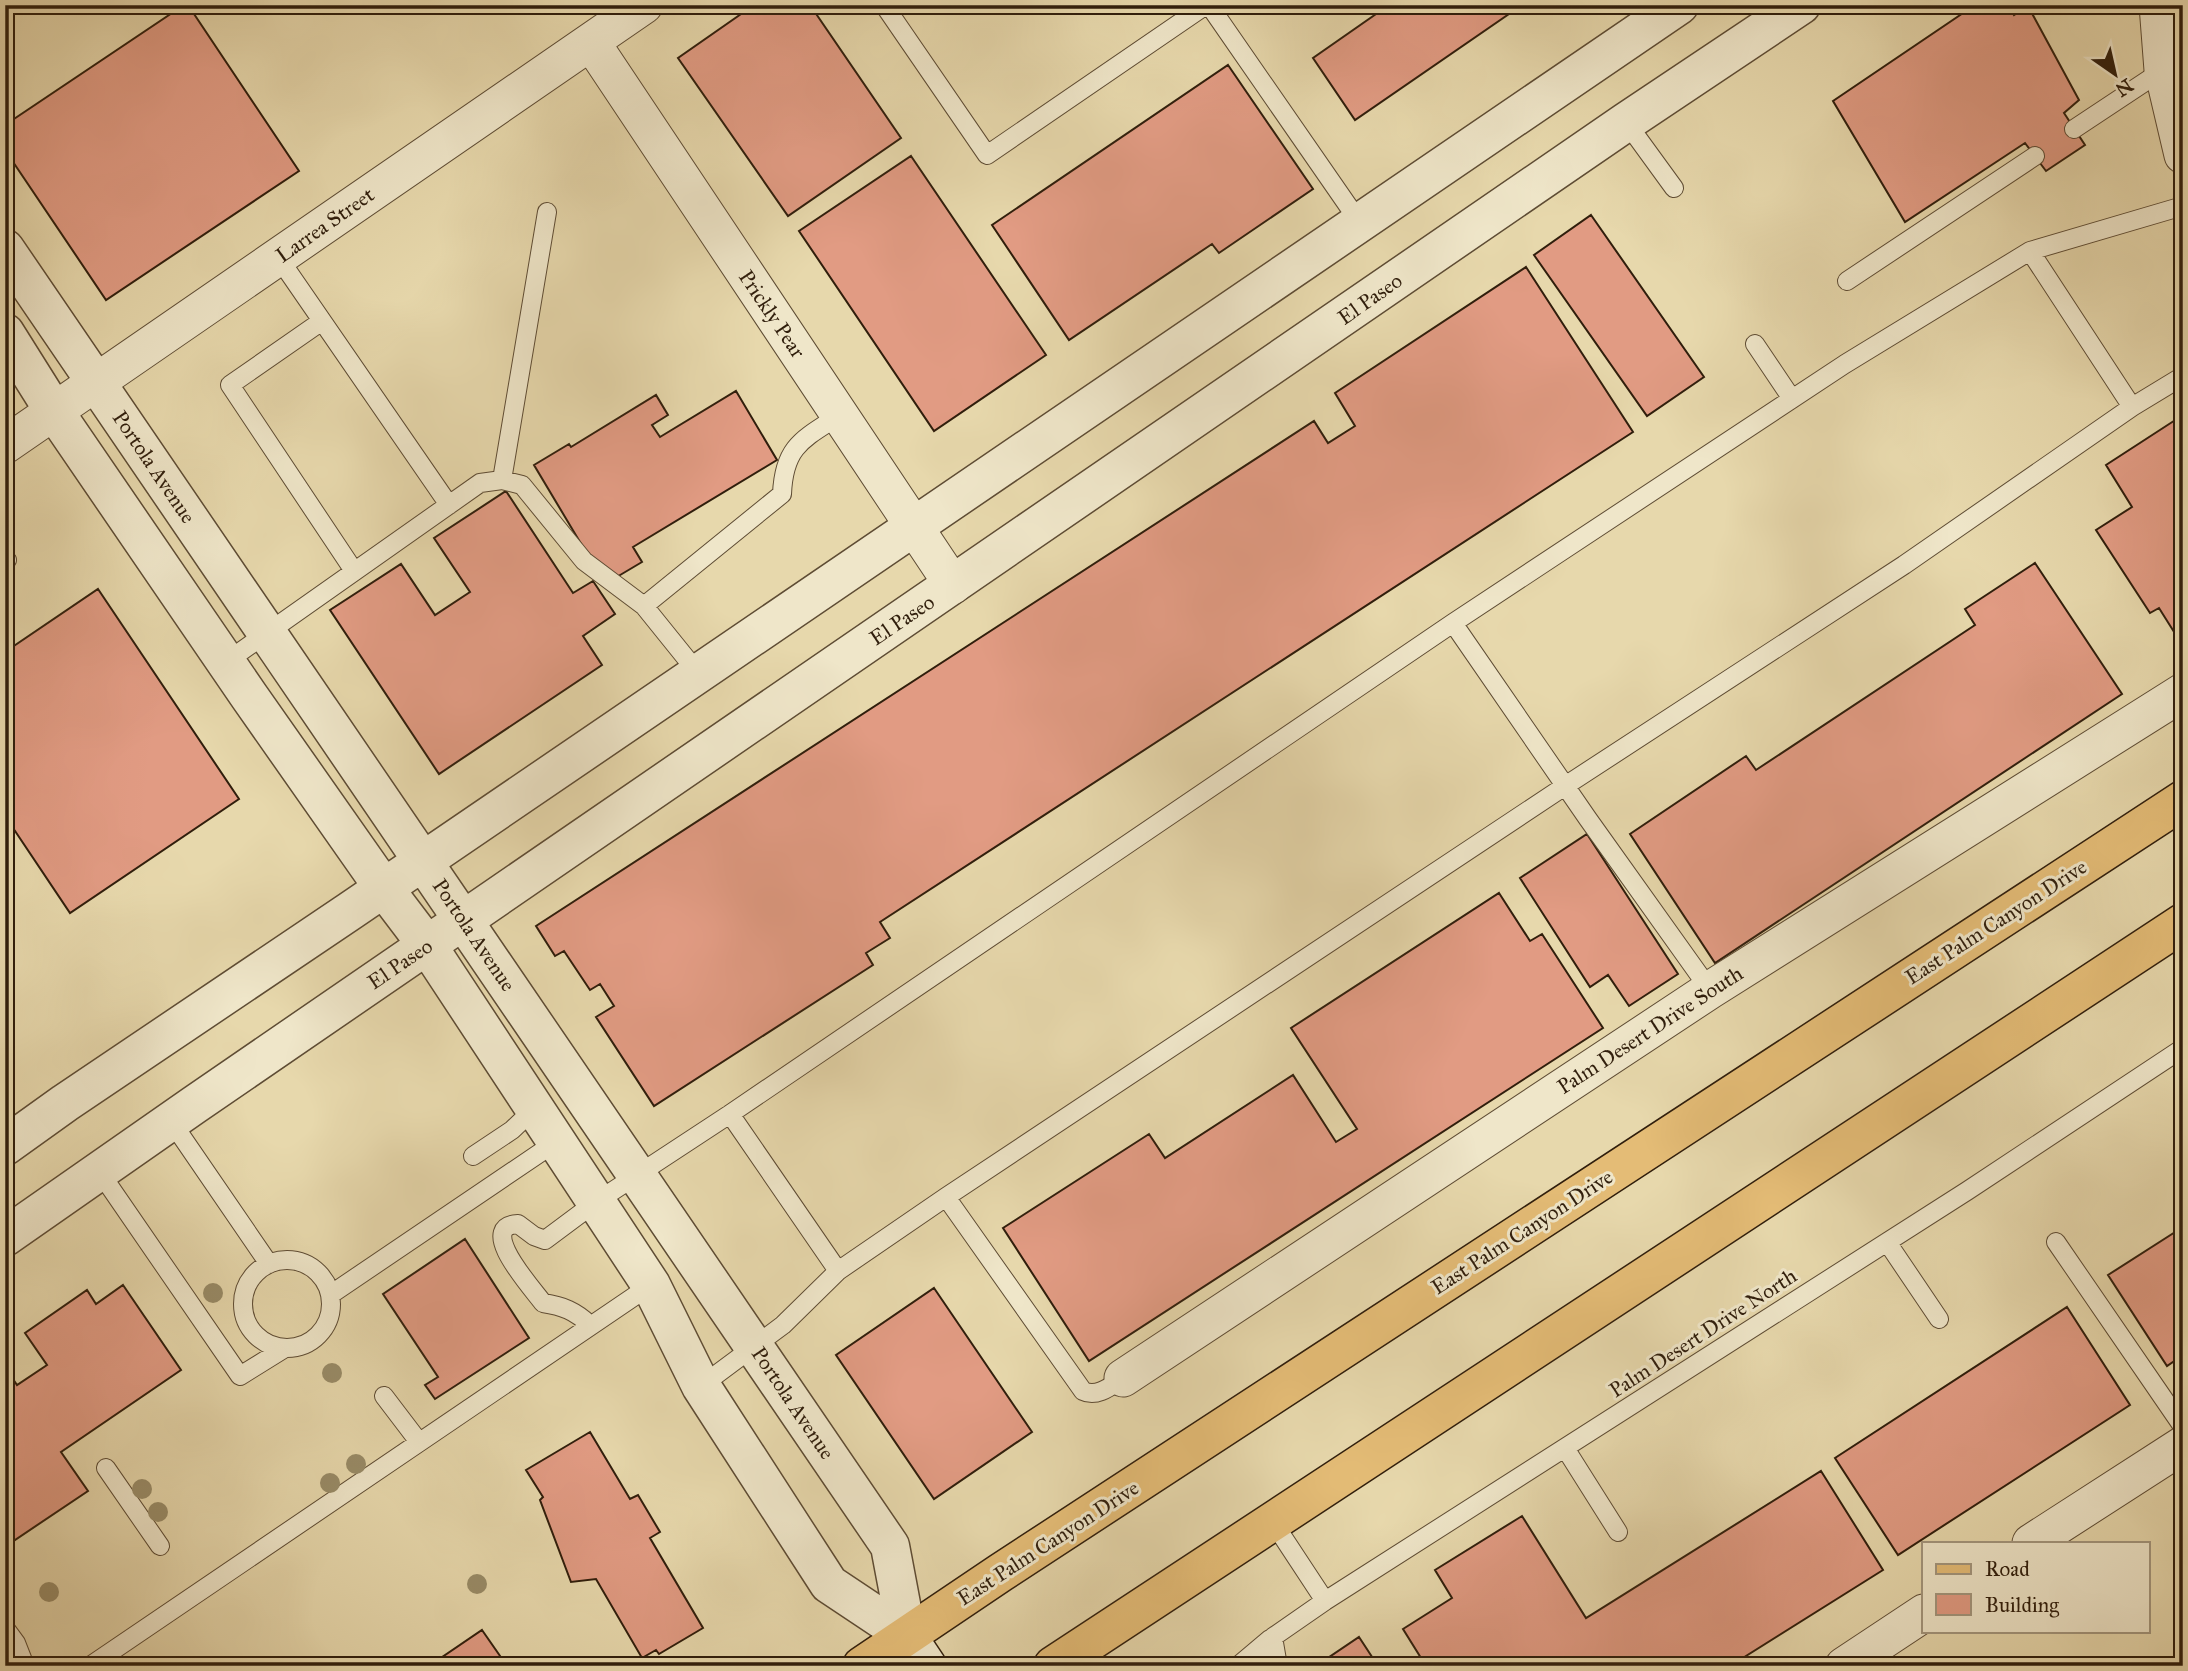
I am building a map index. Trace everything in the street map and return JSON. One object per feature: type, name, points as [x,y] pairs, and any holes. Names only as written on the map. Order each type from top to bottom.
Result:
[{"type":"main road","name":"East Palm Canyon Drive","points":[[862,1666],[917,1651],[2183,800]]},
{"type":"main road","points":[[1053,1666],[2183,923]]},
{"type":"street","name":"Larrea Street","points":[[5,445],[644,5]]},
{"type":"street","points":[[5,1146],[65,1102],[402,881],[698,673],[1679,5]]},
{"type":"street","name":"El Paseo","points":[[5,1237],[448,926],[547,864],[1626,122],[1801,5]]},
{"type":"street","points":[[2158,5],[2163,70],[2183,155]]},
{"type":"street","name":"Prickly Pear","points":[[591,42],[953,585]]},
{"type":"street","name":"Portola Avenue","points":[[5,248],[267,633],[402,881],[448,926],[534,1109],[651,1285],[701,1386],[829,1584],[917,1651]]},
{"type":"street","name":"Portola Avenue","points":[[5,333],[54,411],[232,670],[402,881],[448,926],[553,1088],[574,1110],[601,1121],[633,1167],[890,1546],[917,1651]]},
{"type":"street","name":"Palm Desert Drive South","points":[[1123,1378],[1710,990],[2183,692]]},
{"type":"street","points":[[556,1142],[579,1128],[585,1131],[603,1156],[633,1167]]},
{"type":"street","points":[[2033,1542],[2183,1445]]},
{"type":"street","points":[[1844,1666],[1922,1615]]},
{"type":"lane","points":[[884,5],[987,155],[1207,5],[1360,223]]},
{"type":"lane","points":[[2074,129],[2163,70]]},
{"type":"lane","points":[[1626,122],[1674,188]]},
{"type":"lane","points":[[1847,281],[2035,156]]},
{"type":"lane","points":[[590,1325],[576,1312],[562,1306],[543,1303],[510,1257],[501,1239],[503,1229],[509,1224],[518,1224],[534,1236],[545,1240],[596,1202],[633,1167],[730,1114],[1453,623],[1792,399],[1971,285],[2030,251],[2183,206]]},
{"type":"lane","points":[[502,480],[547,212]]},
{"type":"lane","points":[[2030,251],[2132,407]]},
{"type":"lane","points":[[278,257],[449,505]]},
{"type":"lane","points":[[322,321],[230,385],[355,571]]},
{"type":"lane","points":[[1755,344],[1792,399]]},
{"type":"lane","points":[[701,1386],[783,1325],[838,1271],[946,1197],[1565,786],[1904,565],[2132,407],[2183,376]]},
{"type":"lane","points":[[644,606],[782,494],[783,471],[792,452],[804,439],[839,415]]},
{"type":"lane","points":[[232,670],[267,633],[480,483],[502,480],[522,485],[584,561],[644,606],[698,673]]},
{"type":"lane","points":[[1453,623],[1710,990]]},
{"type":"lane","name":"Palm Desert Drive North","points":[[1238,1666],[1273,1637],[1325,1601],[1887,1242],[2183,1048]]},
{"type":"lane","points":[[473,1156],[512,1130],[534,1109]]},
{"type":"lane","points":[[730,1114],[838,1271]]},
{"type":"lane","points":[[171,1121],[269,1264]]},
{"type":"lane","points":[[330,1295],[556,1142]]},
{"type":"lane","points":[[99,1171],[240,1376],[285,1348]]},
{"type":"lane","points":[[946,1197],[1083,1391],[1088,1394],[1097,1393],[1123,1378]]},
{"type":"lane","points":[[1887,1242],[1939,1319]]},
{"type":"lane","points":[[2056,1242],[2183,1427]]},
{"type":"lane","points":[[283,1260],[313,1262],[322,1276],[332,1303],[330,1317],[313,1340],[300,1346],[285,1348],[271,1345],[258,1337],[249,1326],[244,1312],[248,1283],[257,1272],[269,1264],[283,1260]]},
{"type":"lane","points":[[90,1666],[651,1285]]},
{"type":"lane","points":[[384,1396],[419,1442]]},
{"type":"lane","points":[[1565,1448],[1618,1532]]},
{"type":"lane","points":[[106,1468],[160,1546]]},
{"type":"lane","points":[[1273,1522],[1325,1601]]},
{"type":"lane","points":[[5,1628],[16,1643],[26,1666]]},
{"type":"lane","points":[[1261,1666],[1273,1637]]},
{"type":"lane","points":[[1273,1637],[1278,1666]]},
{"type":"building","points":[[184,5],[188,5],[299,171],[106,300],[5,150],[5,125]]},
{"type":"building","points":[[754,5],[810,5],[901,138],[788,216],[678,58]]},
{"type":"building","points":[[1389,5],[1522,5],[1355,120],[1313,58]]},
{"type":"building","points":[[1975,5],[2008,5],[2014,15],[2028,6],[2079,100],[2064,113],[2085,145],[2046,171],[2025,143],[1905,222],[1833,101]]},
{"type":"building","points":[[1228,65],[1313,189],[1219,253],[1212,244],[1069,340],[992,225]]},
{"type":"building","points":[[911,156],[1046,355],[934,431],[799,231]]},
{"type":"building","points":[[1591,215],[1704,377],[1647,416],[1534,255]]},
{"type":"building","points":[[1526,267],[1633,432],[880,922],[890,938],[866,953],[873,965],[654,1106],[596,1017],[614,1006],[600,984],[590,990],[564,951],[555,956],[536,926],[1314,421],[1328,443],[1355,426],[1335,393]]},
{"type":"building","points":[[736,391],[777,460],[633,547],[642,562],[605,584],[534,465],[569,444],[571,447],[656,395],[668,415],[652,425],[660,437]]},
{"type":"building","points":[[2183,415],[2181,643],[2159,608],[2150,613],[2096,530],[2132,507],[2106,465]]},
{"type":"building","points":[[506,491],[573,593],[593,581],[615,614],[583,636],[602,665],[439,774],[330,610],[401,564],[435,615],[470,592],[434,538]]},
{"type":"building","points":[[2035,563],[2122,694],[1715,963],[1630,834],[1746,756],[1756,770],[1975,625],[1965,609]]},
{"type":"building","points":[[98,589],[239,799],[70,913],[5,816],[5,652]]},
{"type":"building","points":[[1587,834],[1678,974],[1629,1006],[1608,975],[1590,987],[1520,878]]},
{"type":"building","points":[[1499,893],[1530,941],[1542,934],[1603,1028],[1089,1361],[1003,1228],[1149,1134],[1165,1158],[1293,1075],[1336,1142],[1357,1129],[1291,1028]]},
{"type":"building","points":[[2183,1227],[2183,1355],[2167,1366],[2108,1275]]},
{"type":"building","points":[[465,1239],[529,1338],[435,1399],[425,1385],[438,1377],[383,1294]]},
{"type":"building","points":[[123,1285],[181,1370],[61,1452],[88,1491],[9,1544],[5,1538],[5,1367],[17,1385],[47,1365],[25,1333],[87,1290],[96,1304]]},
{"type":"building","points":[[934,1288],[1032,1432],[934,1499],[836,1355]]},
{"type":"building","points":[[2067,1307],[2130,1405],[1898,1555],[1835,1458]]},
{"type":"building","points":[[590,1432],[630,1499],[638,1495],[660,1532],[650,1538],[703,1628],[659,1654],[656,1650],[642,1658],[596,1579],[571,1582],[540,1500],[543,1497],[526,1470]]},
{"type":"building","points":[[1821,1471],[1883,1570],[1730,1666],[1473,1666],[1469,1659],[1458,1666],[1426,1666],[1403,1629],[1452,1598],[1435,1570],[1522,1516],[1586,1618]]},
{"type":"building","points":[[482,1630],[507,1666],[429,1666]]},
{"type":"building","points":[[1359,1637],[1378,1666],[1319,1664]]}]
